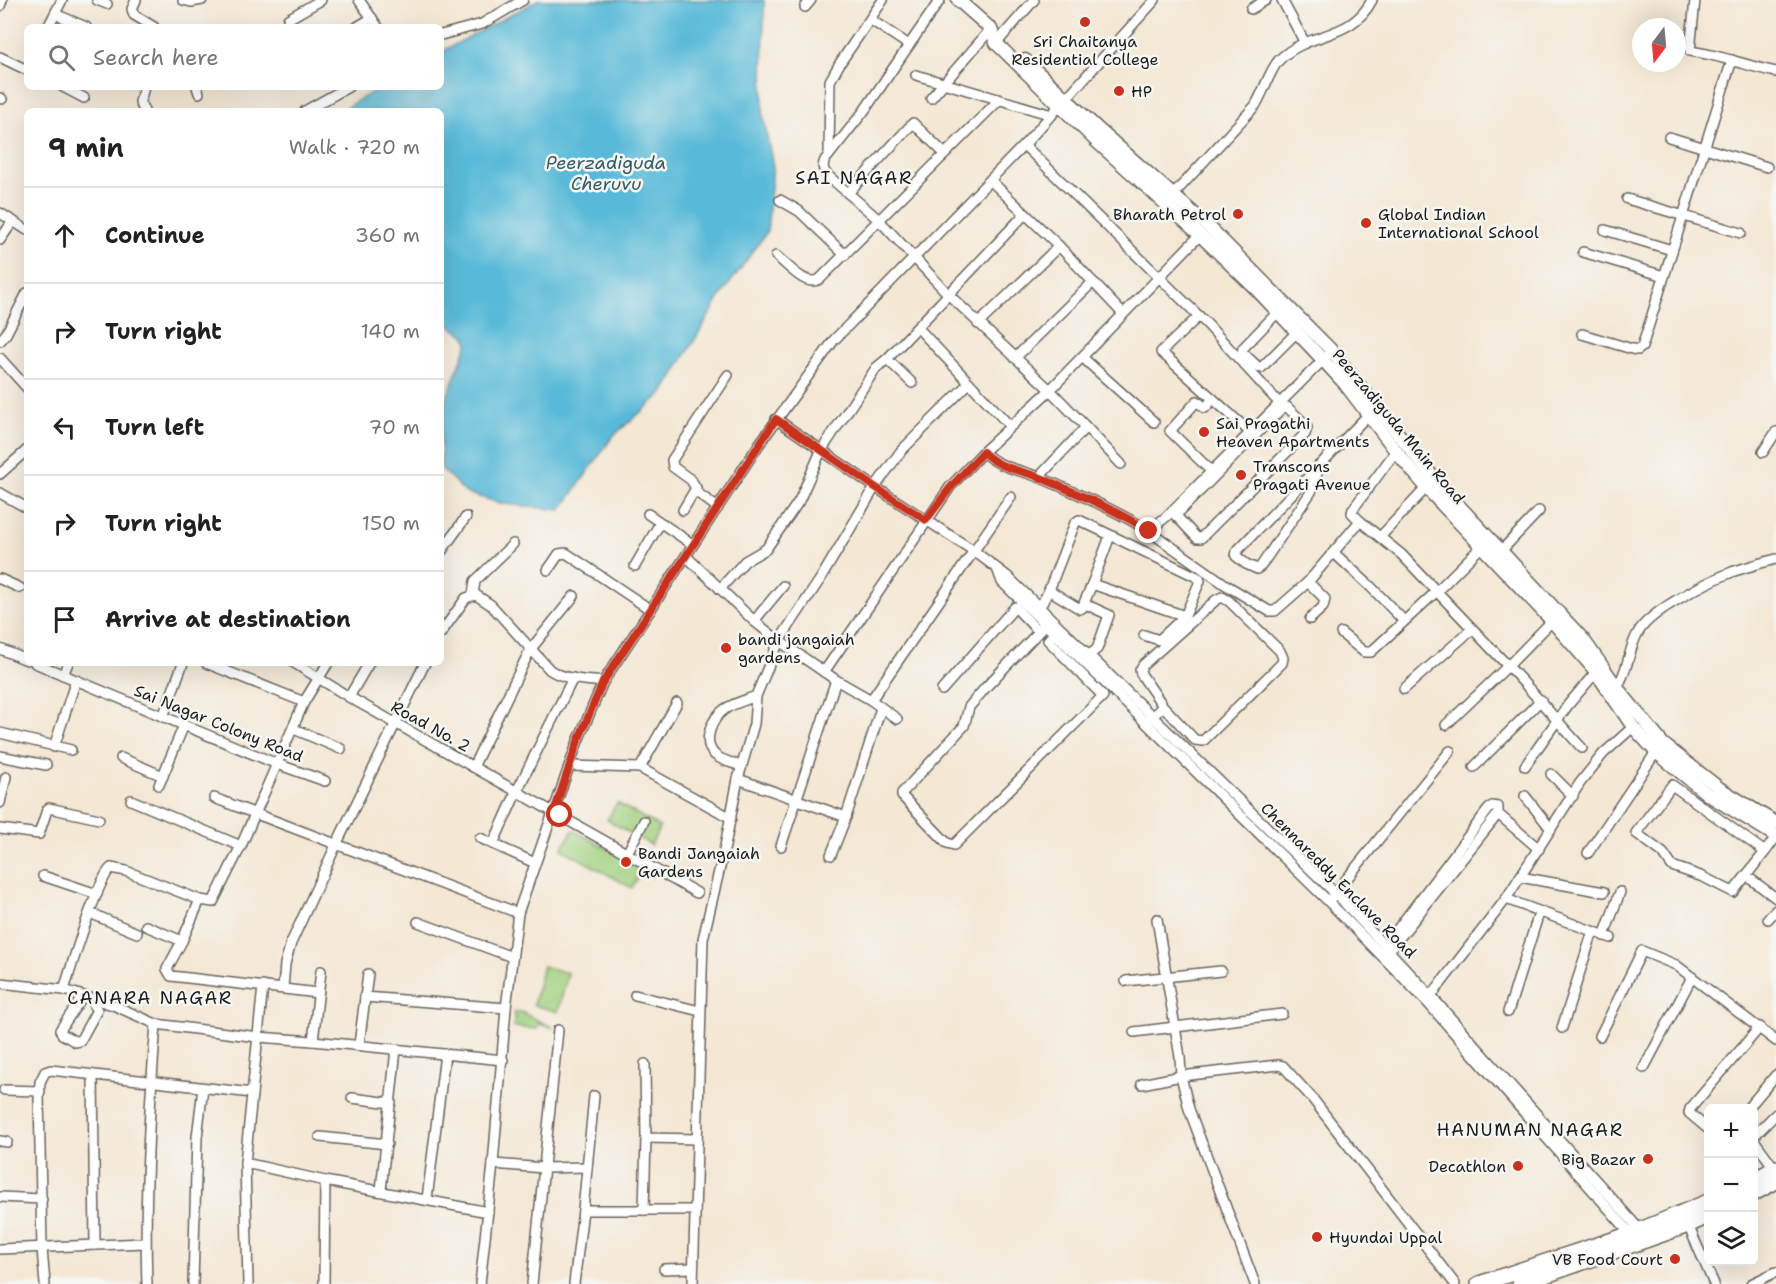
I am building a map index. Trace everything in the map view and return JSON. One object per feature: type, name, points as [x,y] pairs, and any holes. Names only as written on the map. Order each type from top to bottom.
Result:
[{"type":"highway","points":[[1758,1179],[1774,1174]]},
{"type":"highway","points":[[1758,1189],[1774,1174]]},
{"type":"highway","points":[[1479,1284],[1635,1232],[1704,1204]]},
{"type":"highway","points":[[1520,1284],[1554,1279],[1704,1218]]},
{"type":"street","points":[[0,6],[3,0]]},
{"type":"street","points":[[50,24],[62,0]]},
{"type":"street","points":[[97,0],[107,4]]},
{"type":"street","points":[[135,0],[132,9],[134,15],[149,24]]},
{"type":"street","points":[[183,0],[191,2],[202,0]]},
{"type":"street","points":[[288,20],[321,0]]},
{"type":"street","points":[[359,0],[376,24]]},
{"type":"street","points":[[444,34],[482,24],[523,0]]},
{"type":"street","points":[[829,156],[830,81],[883,0]]},
{"type":"street","points":[[940,0],[864,111],[823,165],[826,174],[879,220],[949,295],[1050,390],[1121,464]]},
{"type":"street","name":"Peerzadiguda Main Road","points":[[958,0],[995,34],[996,43],[1059,106],[1149,181],[1297,332],[1328,355],[1396,451],[1426,487],[1663,744],[1719,788],[1776,823]]},
{"type":"street","points":[[931,98],[943,83],[1034,0]]},
{"type":"street","points":[[480,1284],[503,1060],[506,1008],[518,913],[570,766],[603,682],[776,419],[834,339],[1024,146],[1155,0]]},
{"type":"street","points":[[1251,9],[1266,0]]},
{"type":"street","points":[[1282,0],[1305,43]]},
{"type":"street","points":[[1173,195],[1255,105],[1274,67],[1280,60],[1305,43],[1352,25],[1366,11],[1372,0]]},
{"type":"street","points":[[1695,0],[1690,51],[1714,54],[1776,72]]},
{"type":"street","points":[[55,14],[79,24]]},
{"type":"street","points":[[362,24],[372,18]]},
{"type":"street","points":[[871,20],[909,45]]},
{"type":"street","points":[[0,57],[24,68]]},
{"type":"street","points":[[1582,334],[1638,350],[1642,347],[1732,60]]},
{"type":"street","points":[[916,75],[999,100],[1059,106]]},
{"type":"street","points":[[69,90],[84,98]]},
{"type":"street","points":[[143,90],[140,102],[143,108]]},
{"type":"street","points":[[310,108],[343,90]]},
{"type":"street","points":[[776,256],[811,283],[820,279],[999,100]]},
{"type":"street","points":[[848,193],[913,123],[945,154]]},
{"type":"street","points":[[1669,136],[1767,167]]},
{"type":"street","points":[[1024,146],[1199,316],[1283,405],[1306,424],[1305,434],[1201,538],[1197,538],[1176,516],[1283,405]]},
{"type":"street","points":[[990,180],[1059,246],[1124,314]]},
{"type":"street","name":"Peerzadiguda Main Road","points":[[1149,181],[1173,195],[1216,234],[1328,355],[1436,481],[1583,639],[1616,691],[1633,727],[1656,753],[1707,794],[1776,837]]},
{"type":"street","points":[[1627,199],[1741,233]]},
{"type":"street","points":[[780,200],[799,212],[845,255]]},
{"type":"street","points":[[0,213],[24,228]]},
{"type":"street","points":[[720,589],[745,561],[766,549],[799,501],[821,451],[876,368],[918,328],[1025,214]]},
{"type":"street","points":[[0,240],[13,221]]},
{"type":"street","points":[[1605,230],[1672,250]]},
{"type":"street","points":[[824,672],[950,488],[983,452],[1050,390],[1200,235]]},
{"type":"street","points":[[978,324],[1059,246]]},
{"type":"street","points":[[1583,252],[1664,276]]},
{"type":"street","points":[[1015,358],[1093,282]]},
{"type":"street","points":[[0,341],[24,299]]},
{"type":"street","points":[[1278,312],[1243,348],[1242,352],[1261,368],[1297,332]]},
{"type":"street","points":[[1199,316],[1161,352],[1251,433]]},
{"type":"street","points":[[918,328],[968,384],[1010,426]]},
{"type":"street","points":[[1149,531],[1283,405],[1328,355]]},
{"type":"street","points":[[1082,357],[1154,422]]},
{"type":"street","points":[[0,358],[24,385]]},
{"type":"street","points":[[887,359],[912,383]]},
{"type":"street","points":[[683,510],[695,491],[695,484],[676,471],[671,464],[672,460],[728,375]]},
{"type":"street","points":[[693,1284],[704,939],[738,778],[754,724],[756,696],[779,641],[821,578],[875,487],[901,451],[968,384]]},
{"type":"street","points":[[1212,472],[1170,431],[1197,401],[1205,408],[1213,399]]},
{"type":"street","points":[[1318,466],[1311,492],[1261,566],[1257,569],[1236,556],[1237,551],[1318,466],[1369,414]]},
{"type":"street","name":"Chennareddy Enclave Road","points":[[776,419],[974,551],[998,571],[1002,582],[1049,621],[1054,633],[1118,688]]},
{"type":"street","points":[[1039,477],[1086,427]]},
{"type":"street","points":[[1762,452],[1776,432]]},
{"type":"street","points":[[1396,451],[1353,509],[1353,513],[1381,536],[1437,591],[1471,630],[1541,700],[1582,748]]},
{"type":"street","points":[[983,452],[994,462],[1039,477],[1149,531],[1226,585],[1269,611],[1275,611],[1308,582],[1360,521]]},
{"type":"street","points":[[0,474],[24,453]]},
{"type":"street","points":[[1381,536],[1426,487]]},
{"type":"street","points":[[695,491],[718,508]]},
{"type":"street","points":[[0,493],[24,506]]},
{"type":"street","points":[[871,700],[1011,497]]},
{"type":"street","points":[[1501,551],[1539,511]]},
{"type":"street","points":[[648,514],[692,544]]},
{"type":"street","points":[[444,548],[465,517]]},
{"type":"street","points":[[1038,610],[1049,590],[1076,520],[1199,578],[1200,581],[1185,616],[1159,639],[1144,635]]},
{"type":"street","points":[[635,566],[660,523]]},
{"type":"street","points":[[1049,590],[1080,609],[1085,604],[1110,536]]},
{"type":"street","points":[[472,595],[475,581],[513,544]]},
{"type":"street","points":[[1341,633],[1367,653],[1371,652],[1481,547]]},
{"type":"street","points":[[548,570],[560,554],[566,553],[651,610]]},
{"type":"street","points":[[1334,553],[1404,621]]},
{"type":"street","points":[[687,557],[754,621],[779,641],[897,719]]},
{"type":"street","points":[[1616,691],[1638,633],[1647,620],[1700,588],[1732,572],[1776,559]]},
{"type":"street","points":[[0,579],[20,588]]},
{"type":"street","points":[[1308,582],[1325,599],[1323,607],[1310,620]]},
{"type":"street","points":[[1092,584],[1185,616]]},
{"type":"street","points":[[754,621],[783,586]]},
{"type":"street","points":[[444,629],[466,598],[472,595],[481,597],[550,670],[558,675],[603,682]]},
{"type":"street","points":[[473,767],[530,650],[574,596]]},
{"type":"street","points":[[1222,597],[1229,601],[1280,651],[1283,658],[1282,663],[1203,741],[1195,740],[1163,705],[1140,670],[1222,597]]},
{"type":"street","points":[[1085,604],[1109,615],[1098,649],[1089,655]]},
{"type":"street","points":[[942,690],[1015,607],[1039,632]]},
{"type":"street","points":[[1049,621],[986,687],[969,707],[964,726],[902,793],[902,796],[947,843],[954,845],[1103,696],[1054,633]]},
{"type":"street","points":[[1446,725],[1552,621]]},
{"type":"street","points":[[1404,689],[1471,630]]},
{"type":"street","name":"Chennareddy Enclave Road","points":[[1054,633],[1089,655],[1118,688],[1331,897],[1429,999],[1635,1232]]},
{"type":"street","points":[[0,649],[24,659]]},
{"type":"street","name":"Sai Nagar Colony Road","points":[[42,666],[277,764],[325,781]]},
{"type":"street","points":[[63,675],[67,666]]},
{"type":"street","points":[[162,717],[182,666]]},
{"type":"street","points":[[214,666],[304,702]]},
{"type":"street","name":"Road No. 2","points":[[299,666],[349,697],[697,893]]},
{"type":"street","points":[[64,990],[90,913],[108,870],[116,868],[210,903],[216,899],[242,846],[304,702],[326,666]]},
{"type":"street","points":[[349,697],[367,666]]},
{"type":"street","points":[[283,988],[285,964],[291,943],[424,666]]},
{"type":"street","points":[[1525,766],[1568,705],[1596,672]]},
{"type":"street","points":[[493,844],[573,678]]},
{"type":"street","points":[[54,747],[76,680]]},
{"type":"street","points":[[781,846],[795,798],[836,680]]},
{"type":"street","points":[[741,766],[715,755],[709,744],[709,735],[712,724],[727,707],[756,696]]},
{"type":"street","points":[[1474,767],[1541,700]]},
{"type":"street","points":[[640,768],[677,703]]},
{"type":"street","points":[[1150,720],[1163,705]]},
{"type":"street","points":[[831,855],[846,817],[881,708]]},
{"type":"street","points":[[159,785],[184,725]]},
{"type":"street","points":[[1429,999],[1506,899],[1603,754],[1633,727]]},
{"type":"street","points":[[294,729],[341,749]]},
{"type":"street","points":[[0,733],[71,750]]},
{"type":"street","points":[[1331,897],[1450,752]]},
{"type":"street","points":[[1588,853],[1656,753]]},
{"type":"street","points":[[0,756],[46,765]]},
{"type":"street","points":[[121,758],[163,776]]},
{"type":"street","points":[[570,766],[640,768],[730,818]]},
{"type":"street","points":[[1551,774],[1573,796]]},
{"type":"street","points":[[0,803],[6,777]]},
{"type":"street","points":[[738,778],[846,817]]},
{"type":"street","points":[[1765,852],[1672,785],[1636,833],[1663,852],[1672,866],[1703,877],[1733,892],[1765,852],[1776,837]]},
{"type":"street","points":[[1525,796],[1551,829]]},
{"type":"street","points":[[214,798],[518,913]]},
{"type":"street","points":[[131,800],[242,846]]},
{"type":"street","points":[[1384,952],[1483,826],[1492,806],[1500,808],[1498,814],[1539,849]]},
{"type":"street","points":[[0,829],[39,834],[46,810],[49,808],[99,819]]},
{"type":"street","points":[[627,853],[644,821]]},
{"type":"street","points":[[480,838],[535,863]]},
{"type":"street","points":[[44,876],[97,894]]},
{"type":"street","points":[[1520,877],[1604,892]]},
{"type":"street","points":[[1752,880],[1776,898]]},
{"type":"street","points":[[1506,899],[1608,937],[1620,892]]},
{"type":"street","points":[[200,900],[167,969],[171,976],[318,993]]},
{"type":"street","points":[[1768,919],[1776,910]]},
{"type":"street","points":[[90,913],[137,933]]},
{"type":"street","points":[[1508,1012],[1539,913]]},
{"type":"street","points":[[1157,919],[1180,1057],[1181,1076],[1189,1109],[1255,1284]]},
{"type":"street","points":[[418,922],[513,957]]},
{"type":"street","points":[[146,926],[182,941]]},
{"type":"street","points":[[1562,1028],[1593,931]]},
{"type":"street","points":[[1600,1036],[1642,951],[1676,965],[1776,1041]]},
{"type":"street","points":[[313,1041],[321,971]]},
{"type":"street","points":[[1126,981],[1221,971]]},
{"type":"street","points":[[359,1045],[368,974]]},
{"type":"street","points":[[1644,1068],[1692,977]]},
{"type":"street","points":[[0,982],[64,990],[95,999],[156,1024],[258,1037],[503,1060]]},
{"type":"street","points":[[248,1284],[244,1163],[263,987]]},
{"type":"street","points":[[635,995],[700,1011]]},
{"type":"street","points":[[83,996],[60,1030],[62,1034],[76,1042],[80,1041],[97,1010],[94,1006],[95,999]]},
{"type":"street","points":[[365,997],[506,1008]]},
{"type":"street","points":[[1134,1032],[1282,1014]]},
{"type":"street","points":[[147,1284],[145,1243],[151,1081],[156,1024]]},
{"type":"street","points":[[1704,1126],[1689,1113],[1690,1108],[1760,1027]]},
{"type":"street","points":[[532,1284],[558,1029]]},
{"type":"street","points":[[381,1190],[396,1049]]},
{"type":"street","points":[[428,1199],[445,1054]]},
{"type":"street","points":[[644,1210],[645,1064]]},
{"type":"street","points":[[1142,1084],[1181,1076],[1283,1066],[1312,1098],[1455,1284]]},
{"type":"street","points":[[45,1284],[42,1249],[39,1091],[45,1072],[51,1070],[252,1093]]},
{"type":"street","points":[[93,1075],[95,1245]]},
{"type":"street","points":[[1751,1104],[1776,1075]]},
{"type":"street","points":[[193,1284],[197,1137],[203,1088]]},
{"type":"street","points":[[4,1090],[39,1091]]},
{"type":"street","points":[[574,1284],[594,1096]]},
{"type":"street","points":[[352,1098],[392,1103]]},
{"type":"street","points":[[1758,1132],[1776,1114]]},
{"type":"street","points":[[320,1137],[387,1144]]},
{"type":"street","points":[[646,1138],[697,1139]]},
{"type":"street","points":[[1758,1147],[1774,1174]]},
{"type":"street","points":[[244,1163],[488,1212]]},
{"type":"street","points":[[493,1164],[544,1168],[587,1167]]},
{"type":"street","points":[[324,1284],[325,1181]]},
{"type":"street","points":[[0,1197],[42,1199]]},
{"type":"street","points":[[583,1210],[696,1210]]},
{"type":"street","points":[[1688,1226],[1714,1284]]},
{"type":"street","points":[[0,1250],[145,1243]]},
{"type":"street","points":[[664,1269],[693,1268]]},
{"type":"street","points":[[1751,1284],[1767,1281],[1776,1272]]},
{"type":"green space","points":[[617,803],[660,827],[651,845],[607,820]]},
{"type":"green space","points":[[573,830],[643,868],[632,888],[562,849]]},
{"type":"green space","points":[[543,966],[568,973],[558,1012],[533,1005]]},
{"type":"green space","points":[[514,1012],[521,1012],[554,1028],[538,1024],[537,1029],[514,1027]]},
{"type":"water","name":"Peerzadiguda Cheruvu","points":[[538,0],[764,0],[763,115],[773,166],[767,232],[722,294],[663,393],[613,436],[561,510],[504,504],[466,493],[444,471],[445,402],[468,343],[466,336],[444,322],[444,108],[345,108],[376,90],[444,90],[444,50]]},
{"type":"place","name":"Sri Chaitanya Residential College","points":[[1085,22]]},
{"type":"place","name":"HP","points":[[1119,91]]},
{"type":"place","name":"Bharath Petrol","points":[[1238,214]]},
{"type":"place","name":"Global Indian International School","points":[[1366,223]]},
{"type":"place","name":"Sai Pragathi Heaven Apartments","points":[[1204,432]]},
{"type":"place","name":"Transcons Pragati Avenue","points":[[1241,475]]},
{"type":"place","name":"bandi jangaiah gardens","points":[[726,648]]},
{"type":"place","name":"Bandi Jangaiah Gardens","points":[[626,862]]},
{"type":"place","name":"Big Bazar","points":[[1648,1159]]},
{"type":"place","name":"Decathlon","points":[[1518,1166]]},
{"type":"place","name":"Hyundai Uppal","points":[[1317,1237]]},
{"type":"place","name":"VB Food Court","points":[[1675,1259]]},
{"type":"district","name":"SAI NAGAR","points":[[854,178]]},
{"type":"district","name":"CANARA NAGAR","points":[[150,998]]},
{"type":"district","name":"HANUMAN NAGAR","points":[[1530,1130]]},
{"type":"route","points":[[560,815],[554,812],[578,741],[603,682],[776,419],[926,520],[950,488],[983,452],[994,462],[1039,477],[1075,493],[1149,531]]}]
